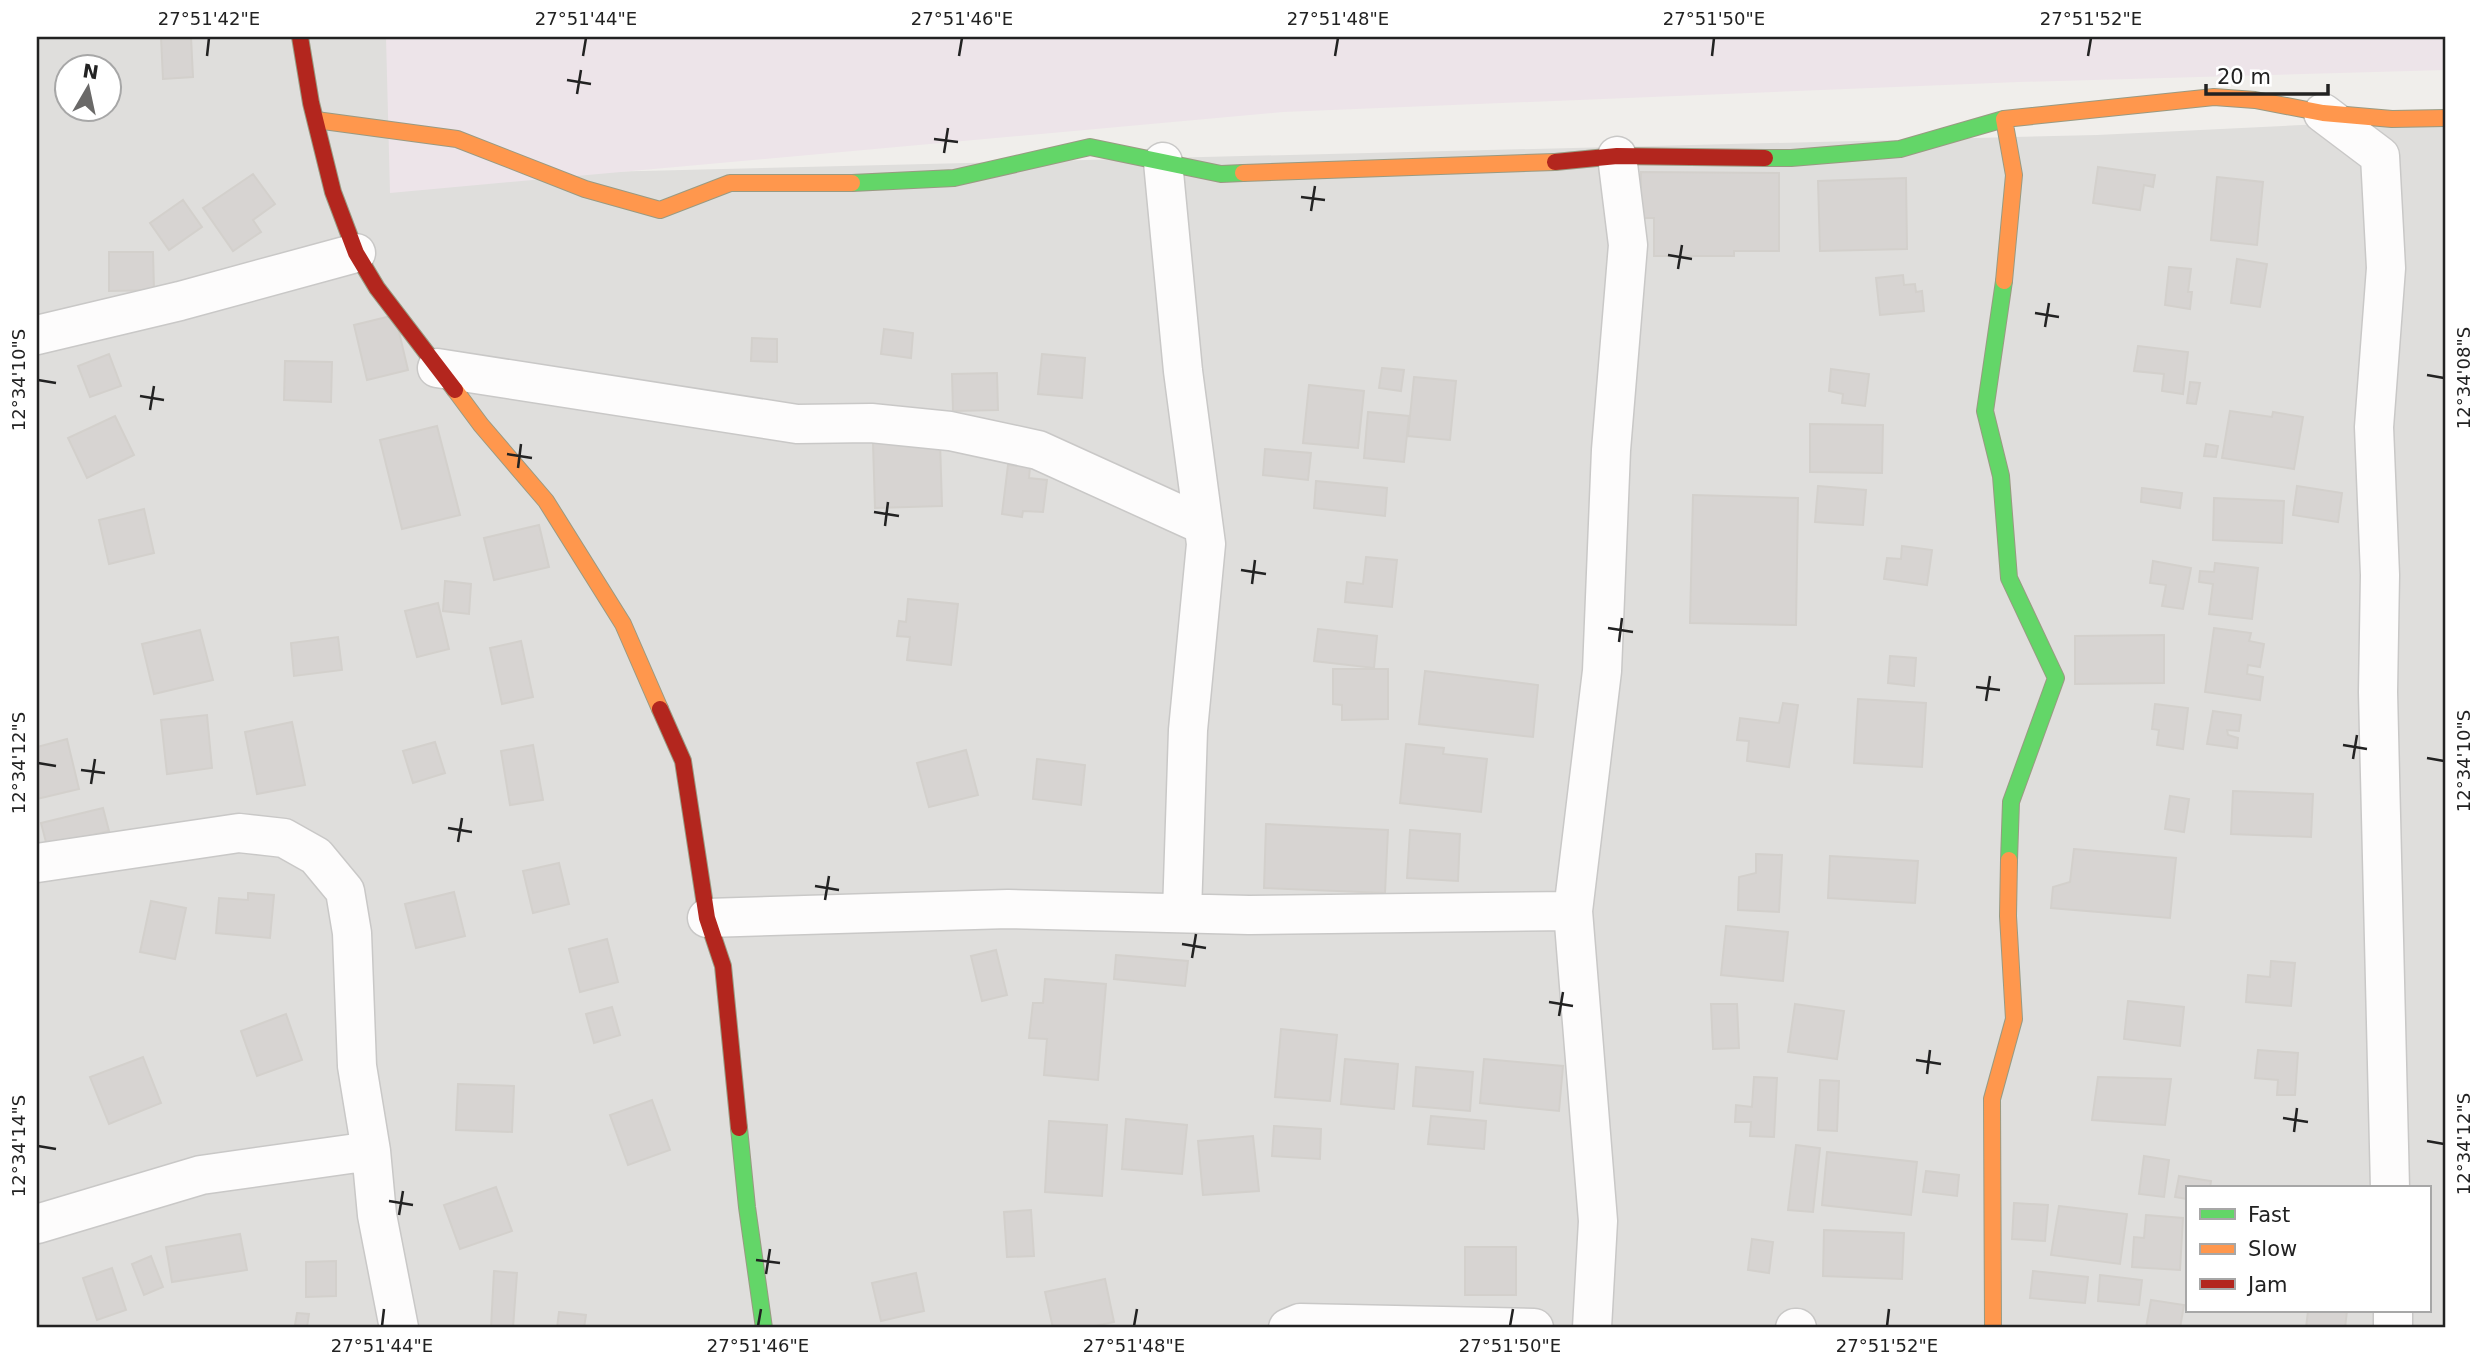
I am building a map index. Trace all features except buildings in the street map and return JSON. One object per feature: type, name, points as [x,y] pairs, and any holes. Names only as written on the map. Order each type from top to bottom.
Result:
[{"type":"street","points":[[300,37],[333,192],[356,253],[377,288],[437,368],[481,425],[546,500],[623,624],[683,761],[708,918],[723,966],[747,1207],[764,1328]]},
{"type":"street","points":[[316,120],[457,139],[584,190],[660,210],[730,183],[820,184],[954,178],[1090,148],[1221,174],[1542,163],[1617,156],[1791,158],[1900,149],[2004,119],[2214,97],[2255,100],[2323,113],[2392,119],[2446,118]]},
{"type":"street","points":[[2323,113],[2381,156],[2386,268],[2374,427],[2380,575],[2378,692],[2390,1186]]},
{"type":"street","points":[[1993,1328],[1992,1099],[2014,1019],[2008,916],[2011,802],[2056,678],[2009,578],[2001,476],[1985,411],[2000,318],[2014,175],[2004,119]]},
{"type":"street","points":[[1592,1328],[1598,1221],[1573,911],[1602,671],[1611,450],[1628,245],[1617,156]]},
{"type":"street","points":[[1163,162],[1183,371],[1206,544],[1188,730],[1182,913]]},
{"type":"street","points":[[37,335],[180,301],[356,253]]},
{"type":"street","points":[[437,368],[797,424],[871,423],[950,431],[1038,450],[1203,525]]},
{"type":"street","points":[[37,863],[239,833],[284,838],[316,856],[345,891],[352,933],[357,1066],[371,1151],[377,1215],[399,1328]]},
{"type":"street","points":[[708,918],[1008,909],[1431,914],[1573,911]]},
{"type":"street","points":[[37,1224],[201,1175],[371,1151]]},
{"type":"street","points":[[1288,1328],[1300,1323],[1534,1328]]},
{"type":"shaded area","points":[[37,37],[391,37],[396,177],[2097,135],[2446,118],[2446,1328],[37,1328]]},
{"type":"shaded area","points":[[386,37],[2446,37],[2446,70],[2019,82],[1283,112],[390,193]]},
{"type":"traffic: fast","points":[[1765,158],[1900,149],[2004,119]]},
{"type":"traffic: fast","points":[[852,183],[954,178],[1090,147],[1221,174],[1243,173]]},
{"type":"traffic: fast","points":[[2004,281],[1985,411],[2001,476],[2009,578],[2056,678],[2011,802],[2009,860]]},
{"type":"traffic: fast","points":[[739,1128],[764,1328]]},
{"type":"traffic: slow","points":[[2004,281],[2014,175],[2004,119],[2214,97],[2255,100],[2323,113],[2392,119],[2446,118]]},
{"type":"traffic: slow","points":[[316,120],[457,139],[585,189],[660,210],[730,183],[852,183]]},
{"type":"traffic: slow","points":[[1243,173],[1555,162]]},
{"type":"traffic: slow","points":[[455,390],[546,501],[623,624],[660,709]]},
{"type":"traffic: slow","points":[[1993,1328],[1992,1099],[2014,1019],[2008,916],[2009,860]]},
{"type":"traffic: jam","points":[[300,37],[311,103],[333,192],[356,253],[377,288],[455,390]]},
{"type":"traffic: jam","points":[[1555,162],[1617,156],[1765,158]]},
{"type":"traffic: jam","points":[[660,709],[683,761],[707,918],[723,966],[739,1128]]}]
